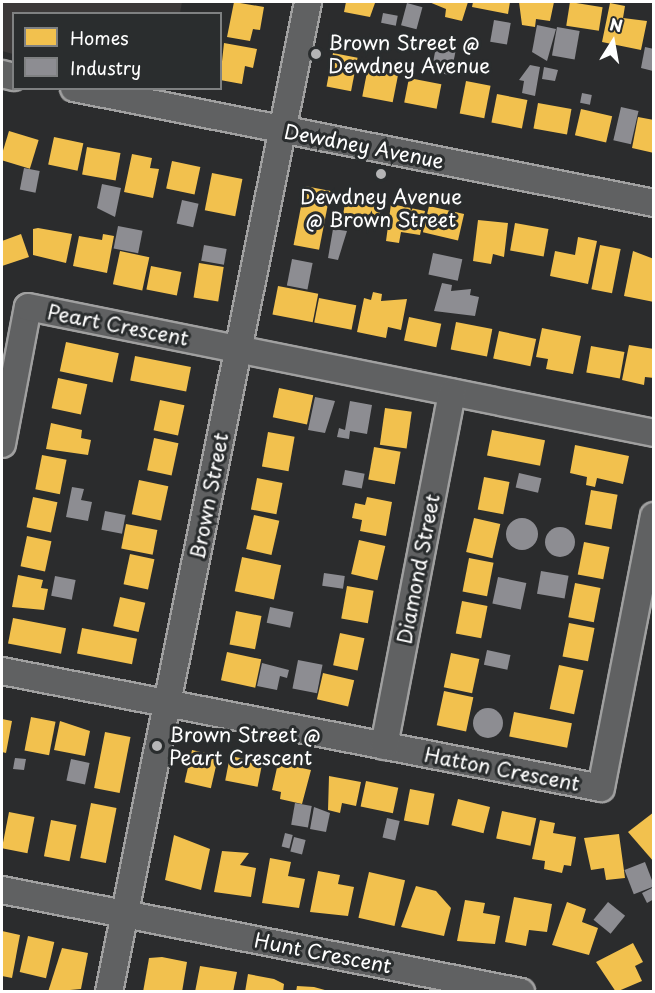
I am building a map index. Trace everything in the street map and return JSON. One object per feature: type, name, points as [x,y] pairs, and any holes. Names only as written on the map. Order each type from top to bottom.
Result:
[{"type":"street","name":"Brown Street","points":[[109,992],[308,2]]},
{"type":"street","name":"Dewdney Avenue","points":[[84,90],[654,203]]},
{"type":"street","name":"Peart Crescent","points":[[2,444],[28,307],[238,350]]},
{"type":"street","points":[[238,350],[654,433]]},
{"type":"street","name":"Diamond Street","points":[[384,746],[452,392]]},
{"type":"street","name":"Hatton Crescent","points":[[167,704],[601,788],[654,516]]},
{"type":"street","points":[[2,671],[167,704]]},
{"type":"street","name":"Hunt Crescent","points":[[2,890],[520,992]]},
{"type":"shaded area","points":[[2,2],[182,2],[180,12],[12,12],[12,54],[2,51]]},
{"type":"building: Homes","points":[[234,2],[264,7],[260,30],[253,29],[250,41],[227,37]]},
{"type":"building: Homes","points":[[346,2],[375,3],[370,17],[344,12]]},
{"type":"building: Homes","points":[[429,2],[468,2],[462,21],[445,17],[446,9]]},
{"type":"building: Homes","points":[[473,2],[510,2],[508,14],[472,7]]},
{"type":"building: Homes","points":[[519,2],[554,2],[550,21],[536,19],[535,27],[522,25]]},
{"type":"building: Homes","points":[[570,2],[603,7],[599,31],[566,26]]},
{"type":"building: Homes","points":[[610,3],[625,6],[623,18],[647,21],[641,50],[602,42]]},
{"type":"building: Homes","points":[[224,43],[257,49],[253,68],[245,66],[242,84],[222,80]]},
{"type":"building: Homes","points":[[333,53],[358,58],[351,91],[327,86]]},
{"type":"building: Homes","points":[[368,67],[398,73],[393,102],[362,96]]},
{"type":"building: Homes","points":[[409,78],[441,84],[437,109],[404,103]]},
{"type":"building: Homes","points":[[466,81],[491,86],[484,118],[460,113]]},
{"type":"building: Homes","points":[[497,94],[527,100],[522,128],[491,122]]},
{"type":"building: Homes","points":[[538,103],[571,109],[567,135],[533,129]]},
{"type":"building: Homes","points":[[581,109],[612,116],[606,143],[575,135]]},
{"type":"building: Homes","points":[[638,117],[654,120],[654,153],[632,148]]},
{"type":"building: Homes","points":[[9,131],[39,140],[30,169],[2,160]]},
{"type":"building: Homes","points":[[54,137],[83,143],[78,171],[48,164]]},
{"type":"building: Homes","points":[[87,147],[120,153],[116,180],[82,175]]},
{"type":"building: Homes","points":[[132,154],[152,158],[150,168],[159,169],[153,198],[124,192]]},
{"type":"building: Homes","points":[[172,161],[200,167],[195,194],[166,188]]},
{"type":"building: Homes","points":[[212,173],[242,179],[235,216],[205,210]]},
{"type":"building: Homes","points":[[305,186],[331,191],[319,250],[294,245]]},
{"type":"building: Homes","points":[[347,194],[382,201],[377,226],[342,220]]},
{"type":"building: Homes","points":[[391,204],[425,211],[420,235],[401,232],[399,243],[386,241]]},
{"type":"building: Homes","points":[[429,206],[464,214],[458,240],[423,232]]},
{"type":"building: Homes","points":[[478,220],[508,223],[504,257],[493,254],[491,264],[473,261]]},
{"type":"building: Homes","points":[[515,223],[548,229],[544,256],[510,251]]},
{"type":"building: Homes","points":[[33,229],[72,234],[66,263],[33,255]]},
{"type":"building: Homes","points":[[21,234],[29,257],[2,266],[2,241]]},
{"type":"building: Homes","points":[[103,234],[114,236],[107,273],[73,266],[79,236],[102,240]]},
{"type":"building: Homes","points":[[578,237],[597,241],[588,284],[550,276],[555,251],[575,255]]},
{"type":"building: Homes","points":[[600,245],[621,249],[612,293],[591,289]]},
{"type":"building: Homes","points":[[120,251],[149,257],[142,290],[113,284]]},
{"type":"building: Homes","points":[[633,251],[654,259],[654,302],[624,296]]},
{"type":"building: Homes","points":[[199,263],[224,267],[218,301],[194,298]]},
{"type":"building: Homes","points":[[151,266],[181,272],[177,295],[146,290]]},
{"type":"building: Homes","points":[[278,286],[318,294],[313,322],[272,314]]},
{"type":"building: Homes","points":[[373,292],[382,294],[381,301],[407,299],[401,330],[388,327],[386,338],[357,332],[364,298],[371,300]]},
{"type":"building: Homes","points":[[319,298],[356,305],[352,330],[314,323]]},
{"type":"building: Homes","points":[[409,317],[441,324],[436,347],[404,340]]},
{"type":"building: Homes","points":[[456,322],[492,329],[487,357],[451,349]]},
{"type":"building: Homes","points":[[542,328],[581,336],[573,374],[546,369],[548,359],[536,357]]},
{"type":"building: Homes","points":[[499,331],[536,339],[530,366],[493,358]]},
{"type":"building: Homes","points":[[66,342],[119,353],[113,383],[60,371]]},
{"type":"building: Homes","points":[[629,345],[654,349],[654,378],[645,377],[644,385],[622,380]]},
{"type":"building: Homes","points":[[591,346],[624,352],[620,378],[586,373]]},
{"type":"building: Homes","points":[[135,356],[191,367],[186,391],[130,381]]},
{"type":"building: Homes","points":[[58,378],[87,384],[81,415],[52,408]]},
{"type":"building: Homes","points":[[279,388],[313,395],[307,425],[273,417]]},
{"type":"building: Homes","points":[[160,400],[184,405],[178,436],[154,430]]},
{"type":"building: Homes","points":[[385,408],[412,412],[407,448],[380,445]]},
{"type":"building: Homes","points":[[51,423],[82,430],[81,438],[91,440],[88,455],[46,449]]},
{"type":"building: Homes","points":[[492,430],[545,440],[540,466],[487,456]]},
{"type":"building: Homes","points":[[268,432],[295,437],[289,471],[262,466]]},
{"type":"building: Homes","points":[[154,438],[178,443],[172,475],[147,470]]},
{"type":"building: Homes","points":[[575,445],[629,456],[623,484],[597,478],[595,487],[586,485],[587,477],[570,473]]},
{"type":"building: Homes","points":[[374,447],[401,452],[395,484],[368,479]]},
{"type":"building: Homes","points":[[42,455],[67,460],[60,494],[35,489]]},
{"type":"building: Homes","points":[[484,477],[510,482],[503,514],[478,509]]},
{"type":"building: Homes","points":[[257,478],[283,483],[276,514],[251,509]]},
{"type":"building: Homes","points":[[139,480],[168,486],[161,520],[132,514]]},
{"type":"building: Homes","points":[[591,490],[618,495],[612,529],[585,524]]},
{"type":"building: Homes","points":[[33,497],[57,502],[51,533],[27,527]]},
{"type":"building: Homes","points":[[367,497],[392,502],[386,536],[360,531],[362,520],[352,518],[355,503],[365,505]]},
{"type":"building: Homes","points":[[254,515],[279,521],[271,555],[246,549]]},
{"type":"building: Homes","points":[[474,518],[500,524],[492,558],[466,552]]},
{"type":"building: Homes","points":[[126,524],[157,530],[153,555],[121,549]]},
{"type":"building: Homes","points":[[27,536],[51,541],[45,572],[21,566]]},
{"type":"building: Homes","points":[[359,540],[385,546],[377,580],[351,574]]},
{"type":"building: Homes","points":[[584,542],[610,547],[603,579],[578,574]]},
{"type":"building: Homes","points":[[130,554],[154,559],[148,590],[124,584]]},
{"type":"building: Homes","points":[[242,557],[281,565],[274,600],[235,591]]},
{"type":"building: Homes","points":[[469,558],[494,563],[487,596],[463,591]]},
{"type":"building: Homes","points":[[18,575],[43,580],[41,588],[48,589],[44,610],[12,607]]},
{"type":"building: Homes","points":[[575,583],[601,588],[594,622],[568,617]]},
{"type":"building: Homes","points":[[347,586],[374,591],[368,623],[341,618]]},
{"type":"building: Homes","points":[[120,597],[145,603],[139,632],[113,626]]},
{"type":"building: Homes","points":[[462,601],[488,606],[481,638],[456,633]]},
{"type":"building: Homes","points":[[236,611],[262,616],[255,649],[230,644]]},
{"type":"building: Homes","points":[[13,618],[66,628],[61,654],[8,644]]},
{"type":"building: Homes","points":[[569,623],[595,628],[588,661],[563,656]]},
{"type":"building: Homes","points":[[82,628],[137,639],[132,664],[77,654]]},
{"type":"building: Homes","points":[[340,633],[364,638],[358,670],[333,665]]},
{"type":"building: Homes","points":[[227,652],[261,659],[255,688],[221,680]]},
{"type":"building: Homes","points":[[451,653],[479,659],[472,693],[444,687]]},
{"type":"building: Homes","points":[[559,665],[583,670],[574,714],[550,709]]},
{"type":"building: Homes","points":[[323,673],[354,680],[348,707],[317,699]]},
{"type":"building: Homes","points":[[444,691],[473,697],[466,731],[437,725]]},
{"type":"building: Homes","points":[[514,712],[572,723],[567,748],[509,737]]},
{"type":"building: Homes","points":[[31,717],[56,722],[49,755],[25,750]]},
{"type":"building: Homes","points":[[2,719],[12,721],[6,753],[2,752]]},
{"type":"building: Homes","points":[[60,721],[90,731],[85,756],[54,750]]},
{"type":"building: Homes","points":[[105,732],[131,737],[120,793],[94,788]]},
{"type":"building: Homes","points":[[192,750],[218,756],[211,788],[185,782]]},
{"type":"building: Homes","points":[[230,756],[262,762],[258,787],[225,781]]},
{"type":"building: Homes","points":[[278,763],[311,770],[302,804],[280,799],[281,792],[272,790]]},
{"type":"building: Homes","points":[[329,776],[361,782],[356,806],[342,803],[340,813],[328,810]]},
{"type":"building: Homes","points":[[366,781],[398,788],[393,813],[361,806]]},
{"type":"building: Homes","points":[[410,789],[435,794],[428,825],[404,820]]},
{"type":"building: Homes","points":[[458,799],[490,807],[483,833],[451,825]]},
{"type":"building: Homes","points":[[91,803],[117,808],[106,863],[80,858]]},
{"type":"building: Homes","points":[[502,811],[536,818],[530,846],[496,838]]},
{"type":"building: Homes","points":[[9,812],[35,817],[27,853],[2,848]]},
{"type":"building: Homes","points":[[654,812],[654,862],[628,832]]},
{"type":"building: Homes","points":[[51,820],[77,825],[69,861],[44,856]]},
{"type":"building: Homes","points":[[540,820],[555,823],[553,833],[576,837],[571,866],[564,865],[562,873],[544,869],[545,861],[532,859]]},
{"type":"building: Homes","points":[[619,834],[625,878],[606,880],[604,868],[591,870],[584,838]]},
{"type":"building: Homes","points":[[174,835],[210,849],[201,890],[165,880]]},
{"type":"building: Homes","points":[[222,851],[249,853],[240,865],[256,868],[251,897],[214,892]]},
{"type":"building: Homes","points":[[270,858],[291,862],[288,876],[305,879],[299,908],[262,903]]},
{"type":"building: Homes","points":[[318,871],[340,875],[338,884],[354,887],[348,916],[310,912]]},
{"type":"building: Homes","points":[[369,872],[405,880],[394,926],[358,918]]},
{"type":"building: Homes","points":[[416,886],[436,891],[451,908],[444,936],[401,927]]},
{"type":"building: Homes","points":[[514,897],[552,904],[547,932],[529,930],[526,946],[505,942]]},
{"type":"building: Homes","points":[[465,900],[485,903],[483,913],[500,916],[495,944],[457,941]]},
{"type":"building: Homes","points":[[567,902],[586,909],[582,922],[598,928],[589,955],[552,945]]},
{"type":"building: Homes","points":[[2,931],[20,935],[12,978],[2,976]]},
{"type":"building: Homes","points":[[28,936],[54,942],[46,978],[20,972]]},
{"type":"building: Homes","points":[[633,943],[643,962],[635,966],[642,981],[616,992],[596,962]]},
{"type":"building: Homes","points":[[62,948],[88,953],[81,989],[48,992]]},
{"type":"building: Homes","points":[[162,957],[187,962],[182,992],[143,992],[149,958]]},
{"type":"building: Homes","points":[[200,966],[237,972],[233,992],[195,992]]},
{"type":"building: Homes","points":[[248,974],[274,979],[284,984],[283,992],[245,992]]},
{"type":"building: Homes","points":[[297,986],[314,987],[332,992],[296,992]]},
{"type":"building: Industry","points":[[407,3],[422,7],[417,29],[401,25]]},
{"type":"building: Industry","points":[[383,13],[398,16],[396,26],[381,23]]},
{"type":"building: Industry","points":[[494,20],[511,23],[507,45],[490,42]]},
{"type":"building: Industry","points":[[537,25],[556,29],[547,61],[532,52]]},
{"type":"building: Industry","points":[[557,27],[580,31],[575,60],[552,56]]},
{"type":"building: Industry","points":[[436,47],[456,51],[451,75],[431,72]]},
{"type":"building: Industry","points":[[645,47],[654,49],[653,71],[641,68]]},
{"type":"building: Industry","points":[[530,65],[540,67],[535,96],[522,93],[524,81],[519,80]]},
{"type":"building: Industry","points":[[544,67],[558,70],[555,81],[542,79]]},
{"type":"building: Industry","points":[[582,93],[592,95],[590,105],[580,103]]},
{"type":"building: Industry","points":[[621,107],[639,111],[631,144],[613,140]]},
{"type":"building: Industry","points":[[24,168],[40,171],[36,193],[20,190]]},
{"type":"building: Industry","points":[[102,184],[121,188],[115,217],[97,208]]},
{"type":"building: Industry","points":[[182,200],[199,204],[193,227],[177,223]]},
{"type":"building: Industry","points":[[118,226],[143,231],[138,253],[114,249]]},
{"type":"building: Industry","points":[[333,229],[347,231],[338,260],[328,258]]},
{"type":"building: Industry","points":[[204,245],[227,249],[224,265],[201,261]]},
{"type":"building: Industry","points":[[433,253],[462,259],[458,281],[428,275]]},
{"type":"building: Industry","points":[[292,259],[313,263],[307,290],[287,286]]},
{"type":"building: Industry","points":[[442,283],[452,285],[451,291],[471,289],[470,295],[479,297],[475,316],[434,311]]},
{"type":"building: Industry","points":[[315,397],[335,401],[325,433],[308,430]]},
{"type":"building: Industry","points":[[350,401],[372,405],[367,434],[350,431],[349,439],[337,437],[339,428],[345,430]]},
{"type":"building: Industry","points":[[345,470],[365,474],[362,489],[342,485]]},
{"type":"building: Industry","points":[[519,473],[541,478],[538,493],[516,488]]},
{"type":"building: Industry","points":[[72,487],[84,489],[81,500],[92,502],[88,521],[66,517]]},
{"type":"building: Industry","points":[[105,511],[126,515],[122,534],[101,530]]},
{"type":"building: Industry","points":[[522,518],[533,523],[538,534],[533,545],[522,550],[511,545],[506,534],[511,523]]},
{"type":"building: Industry","points":[[560,527],[570,532],[575,542],[570,552],[560,557],[550,552],[545,542],[550,532]]},
{"type":"building: Industry","points":[[541,571],[569,576],[565,599],[537,594]]},
{"type":"building: Industry","points":[[324,573],[345,576],[343,589],[322,586]]},
{"type":"building: Industry","points":[[55,576],[76,580],[72,600],[51,596]]},
{"type":"building: Industry","points":[[498,577],[526,583],[521,609],[492,603]]},
{"type":"building: Industry","points":[[270,607],[293,612],[290,628],[267,623]]},
{"type":"building: Industry","points":[[487,650],[510,655],[507,670],[484,665]]},
{"type":"building: Industry","points":[[298,660],[323,665],[317,693],[292,688]]},
{"type":"building: Industry","points":[[262,663],[289,670],[287,678],[280,676],[277,690],[257,686]]},
{"type":"building: Industry","points":[[488,708],[494,709],[502,717],[502,729],[494,737],[488,738],[482,737],[474,729],[473,723],[474,717],[482,709]]},
{"type":"building: Industry","points":[[15,758],[26,759],[24,770],[13,769]]},
{"type":"building: Industry","points":[[71,759],[90,763],[85,784],[66,781]]},
{"type":"building: Industry","points":[[295,803],[312,806],[308,828],[291,825]]},
{"type":"building: Industry","points":[[314,807],[330,813],[326,832],[310,829]]},
{"type":"building: Industry","points":[[387,818],[400,821],[395,840],[383,837]]},
{"type":"building: Industry","points":[[285,833],[293,835],[289,849],[282,847]]},
{"type":"building: Industry","points":[[294,837],[306,840],[302,854],[290,852]]},
{"type":"building: Industry","points":[[645,862],[654,886],[634,894],[624,870]]},
{"type":"building: Industry","points":[[654,887],[654,899],[647,903],[642,893]]},
{"type":"building: Industry","points":[[608,902],[625,916],[611,934],[594,920]]},
{"type":"place","name":"Brown Street @ Dewdney Avenue","points":[[316,54]]},
{"type":"place","name":"Dewdney Avenue @ Brown Street","points":[[381,174]]},
{"type":"place","name":"Brown Street @ Peart Crescent","points":[[157,746]]}]
